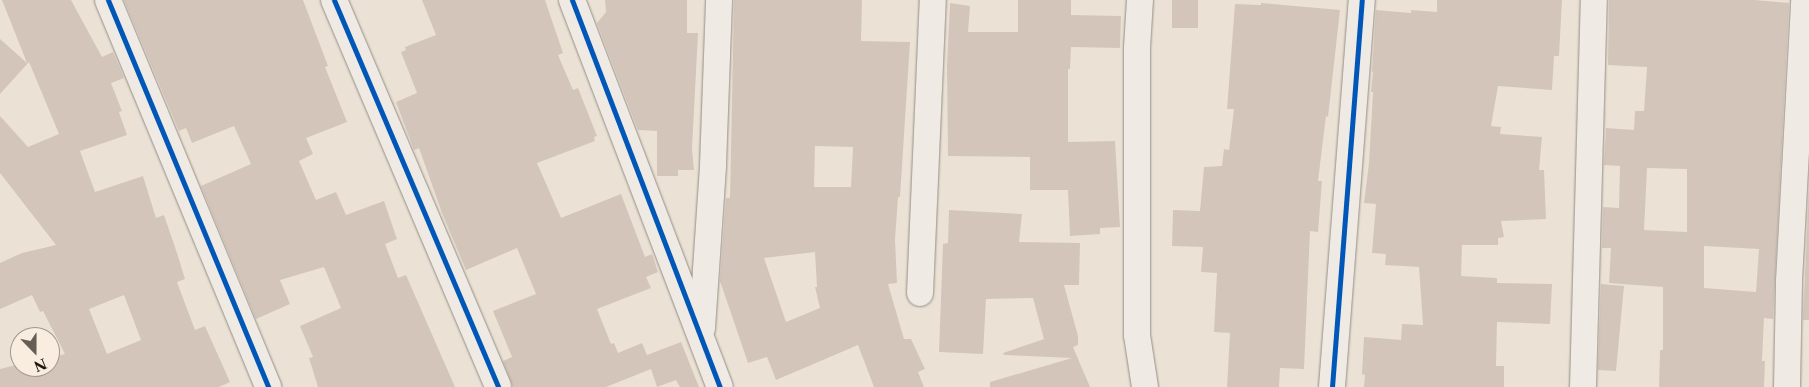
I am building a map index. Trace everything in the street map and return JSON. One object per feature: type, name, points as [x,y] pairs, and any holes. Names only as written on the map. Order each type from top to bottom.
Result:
[{"type":"street","points":[[108,0],[268,387]]},
{"type":"street","points":[[334,0],[498,387]]},
{"type":"street","points":[[572,0],[720,387]]},
{"type":"street","points":[[702,336],[713,155],[719,0]]},
{"type":"street","points":[[920,293],[933,0]]},
{"type":"street","points":[[1140,0],[1137,48],[1137,335],[1145,387]]},
{"type":"street","points":[[1332,387],[1362,0]]},
{"type":"street","points":[[1583,387],[1594,0]]},
{"type":"street","points":[[1787,387],[1789,281],[1802,168],[1804,0]]},
{"type":"building","points":[[2,0],[71,0],[102,57],[113,52],[124,78],[111,83],[122,111],[119,112],[127,135],[80,151],[95,192],[143,176],[156,218],[164,215],[178,256],[185,279],[177,282],[195,330],[205,326],[230,382],[219,387],[0,387],[0,369],[10,366],[10,377],[60,377],[60,355],[65,354],[60,344],[60,327],[51,327],[43,311],[40,312],[32,295],[0,309],[0,263],[22,253],[56,245],[0,173],[0,116],[28,147],[59,134],[29,62],[0,94],[0,39],[27,63]],"holes":[[[124,295],[141,340],[107,354],[89,309]]]},
{"type":"building","points":[[124,0],[303,0],[328,66],[325,67],[347,122],[306,138],[313,154],[299,161],[316,200],[336,192],[346,215],[384,201],[397,239],[385,244],[398,278],[406,275],[455,387],[318,387],[309,358],[313,357],[300,326],[341,308],[324,267],[280,280],[290,304],[256,319],[201,186],[251,164],[234,126],[192,143],[186,128],[179,131]]},
{"type":"building","points":[[422,0],[545,0],[563,53],[558,55],[573,90],[578,88],[597,136],[594,137],[595,141],[537,163],[561,218],[621,194],[645,257],[652,254],[658,272],[646,277],[651,288],[597,309],[611,344],[614,343],[618,353],[642,343],[647,355],[681,342],[699,387],[680,387],[676,380],[657,387],[651,369],[606,387],[513,387],[503,361],[512,357],[493,311],[536,294],[517,248],[466,270],[442,213],[419,148],[414,150],[396,102],[417,93],[401,52],[406,50],[405,47],[436,35]]},
{"type":"building","points":[[605,0],[687,0],[687,33],[698,33],[692,149],[694,170],[678,170],[678,176],[657,176],[657,131],[638,130],[597,23],[606,12]]},
{"type":"building","points":[[734,0],[862,0],[861,41],[910,42],[900,197],[898,197],[895,240],[897,283],[888,284],[904,339],[911,339],[925,369],[918,372],[924,387],[874,387],[858,345],[776,380],[767,357],[748,363],[720,281],[726,198],[730,198]],"holes":[[[815,146],[853,147],[851,187],[814,187]],[[815,252],[817,287],[815,287],[820,308],[786,322],[764,258]]]},
{"type":"building","points":[[1018,0],[1071,0],[1071,15],[1121,16],[1120,48],[1071,47],[1070,69],[1068,69],[1068,142],[1115,141],[1120,227],[1100,228],[1100,234],[1070,236],[1068,190],[1030,190],[1030,157],[948,156],[947,66],[950,3],[970,6],[968,32],[1018,32]]},
{"type":"building","points":[[1172,0],[1198,0],[1198,28],[1172,28]]},
{"type":"building","points":[[1437,0],[1562,0],[1559,56],[1554,56],[1552,90],[1498,86],[1491,126],[1501,127],[1500,134],[1542,137],[1539,170],[1544,170],[1546,219],[1501,221],[1504,237],[1498,238],[1498,245],[1462,245],[1461,276],[1497,278],[1497,283],[1552,284],[1550,324],[1497,322],[1496,366],[1504,366],[1504,387],[1364,387],[1365,375],[1362,374],[1364,337],[1401,340],[1402,324],[1423,325],[1419,267],[1385,265],[1386,254],[1372,253],[1376,204],[1364,203],[1369,163],[1376,10],[1411,13],[1411,10],[1437,12]]},
{"type":"building","points":[[1609,0],[1754,0],[1789,3],[1773,319],[1764,318],[1762,361],[1765,361],[1764,387],[1659,387],[1660,350],[1663,350],[1663,287],[1609,283],[1611,248],[1602,248],[1603,207],[1619,208],[1620,166],[1604,165],[1606,128],[1634,130],[1635,111],[1644,111],[1647,67],[1608,65]],"holes":[[[1647,168],[1687,169],[1687,232],[1644,230]],[[1704,246],[1759,249],[1756,292],[1704,288]]]},
{"type":"building","points":[[1261,3],[1340,10],[1328,117],[1326,116],[1318,181],[1322,181],[1318,232],[1310,231],[1304,369],[1280,368],[1279,387],[1227,387],[1230,333],[1214,332],[1217,273],[1201,272],[1203,247],[1172,246],[1173,210],[1200,211],[1204,167],[1222,166],[1224,149],[1229,150],[1234,109],[1227,109],[1235,4],[1261,5]]},
{"type":"building","points":[[1809,188],[1809,320],[1803,320]]},
{"type":"building","points":[[949,210],[1022,214],[1019,242],[1080,243],[1079,285],[1064,285],[1078,336],[1078,345],[1073,347],[1090,387],[990,387],[990,382],[1072,358],[1004,355],[1003,353],[1044,339],[1033,298],[986,299],[983,354],[939,352],[943,244],[948,243]]},
{"type":"building","points":[[1601,284],[1624,286],[1616,371],[1598,370]]},
{"type":"cycle path","points":[[108,0],[268,387]]},
{"type":"cycle path","points":[[334,0],[498,387]]},
{"type":"cycle path","points":[[572,0],[720,387]]},
{"type":"cycle path","points":[[1332,387],[1362,0]]}]
